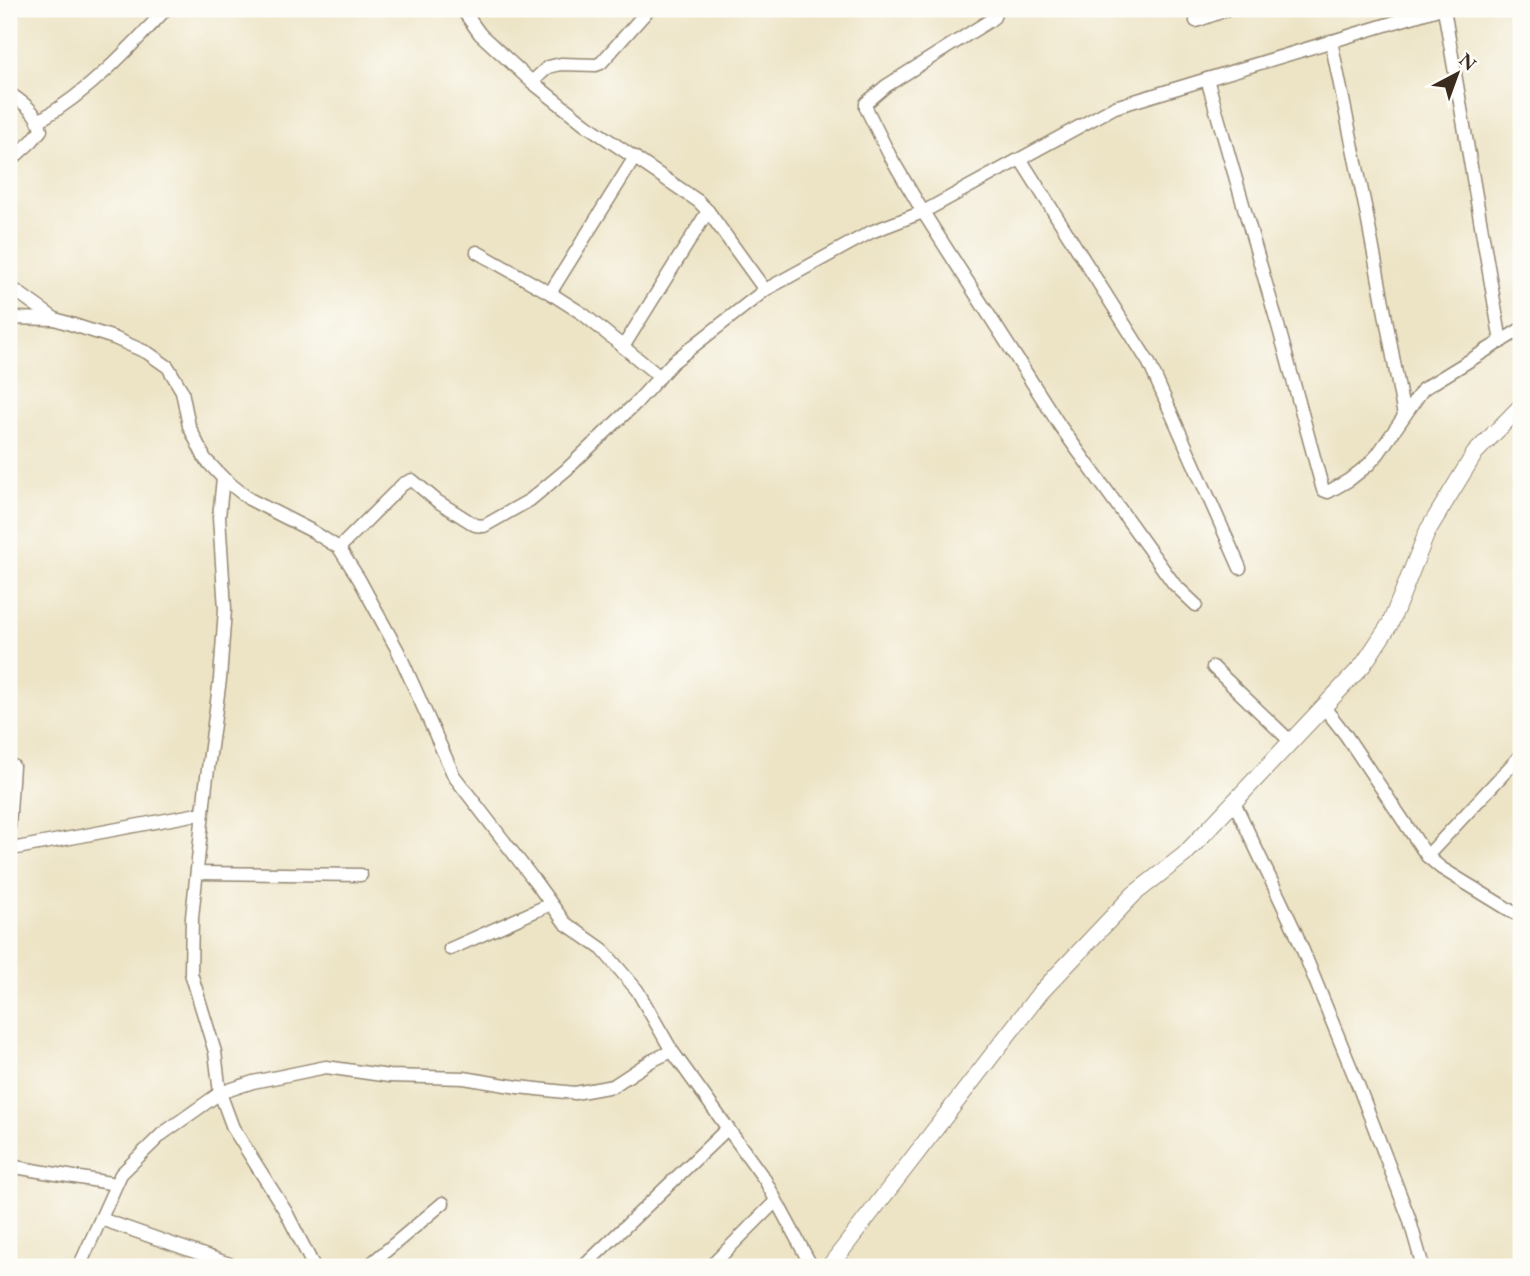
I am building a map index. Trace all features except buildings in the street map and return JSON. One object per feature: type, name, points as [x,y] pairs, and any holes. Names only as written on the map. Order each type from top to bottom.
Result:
[{"type":"street","points":[[40,120],[57,110],[112,66],[166,9]]},
{"type":"street","points":[[462,9],[480,34],[532,82],[585,124],[698,201],[765,290]]},
{"type":"street","points":[[532,82],[548,67],[601,63],[649,9]]},
{"type":"street","points":[[996,9],[994,17],[989,21],[886,86],[866,103],[866,108],[923,212],[1060,426],[1174,584],[1196,606]]},
{"type":"street","points":[[1196,21],[1229,9]]},
{"type":"street","points":[[1389,9],[1393,23]]},
{"type":"street","points":[[339,548],[403,484],[412,480],[437,501],[475,525],[484,526],[492,522],[530,500],[566,470],[635,404],[673,362],[765,290],[871,232],[923,212],[1115,107],[1438,9]]},
{"type":"street","points":[[1444,9],[1501,342]]},
{"type":"street","points":[[1331,41],[1404,416]]},
{"type":"street","points":[[1207,79],[1323,491],[1328,492],[1339,487],[1368,465],[1423,388],[1521,328]]},
{"type":"street","points":[[9,93],[40,120],[41,130],[9,162]]},
{"type":"street","points":[[550,293],[635,157]]},
{"type":"street","points":[[1021,160],[1149,363],[1240,568]]},
{"type":"street","points":[[623,347],[708,211]]},
{"type":"street","points":[[477,251],[583,314],[660,377]]},
{"type":"street","points":[[9,286],[55,319]]},
{"type":"street","points":[[9,318],[55,319],[114,338],[168,367],[182,391],[190,426],[205,459],[249,499],[339,548],[398,651],[454,776],[565,923],[602,949],[637,990],[672,1051],[765,1180],[812,1267]]},
{"type":"street","points":[[829,1267],[1040,993],[1134,894],[1184,855],[1363,665],[1390,624],[1428,530],[1475,453],[1521,406]]},
{"type":"street","points":[[223,478],[219,517],[225,609],[220,679],[192,917],[191,973],[215,1052],[220,1093],[233,1128],[286,1212],[314,1267]]},
{"type":"street","points":[[1213,667],[1290,741]]},
{"type":"street","points":[[1323,706],[1345,734],[1427,856],[1441,868],[1521,917]]},
{"type":"street","points":[[1427,856],[1521,755]]},
{"type":"street","points":[[9,827],[13,766]]},
{"type":"street","points":[[1234,802],[1294,931],[1353,1072],[1409,1218],[1423,1267]]},
{"type":"street","points":[[9,840],[11,846],[17,848],[203,813]]},
{"type":"street","points":[[197,873],[361,875]]},
{"type":"street","points":[[450,950],[551,904]]},
{"type":"street","points":[[79,1267],[121,1174],[162,1134],[220,1093],[253,1082],[326,1068],[389,1076],[464,1078],[575,1093],[613,1086],[651,1061],[672,1051]]},
{"type":"street","points":[[583,1267],[729,1128]]},
{"type":"street","points":[[9,1166],[116,1184]]},
{"type":"street","points":[[710,1267],[776,1201]]},
{"type":"street","points":[[367,1267],[443,1203]]},
{"type":"street","points":[[101,1219],[238,1267]]}]
